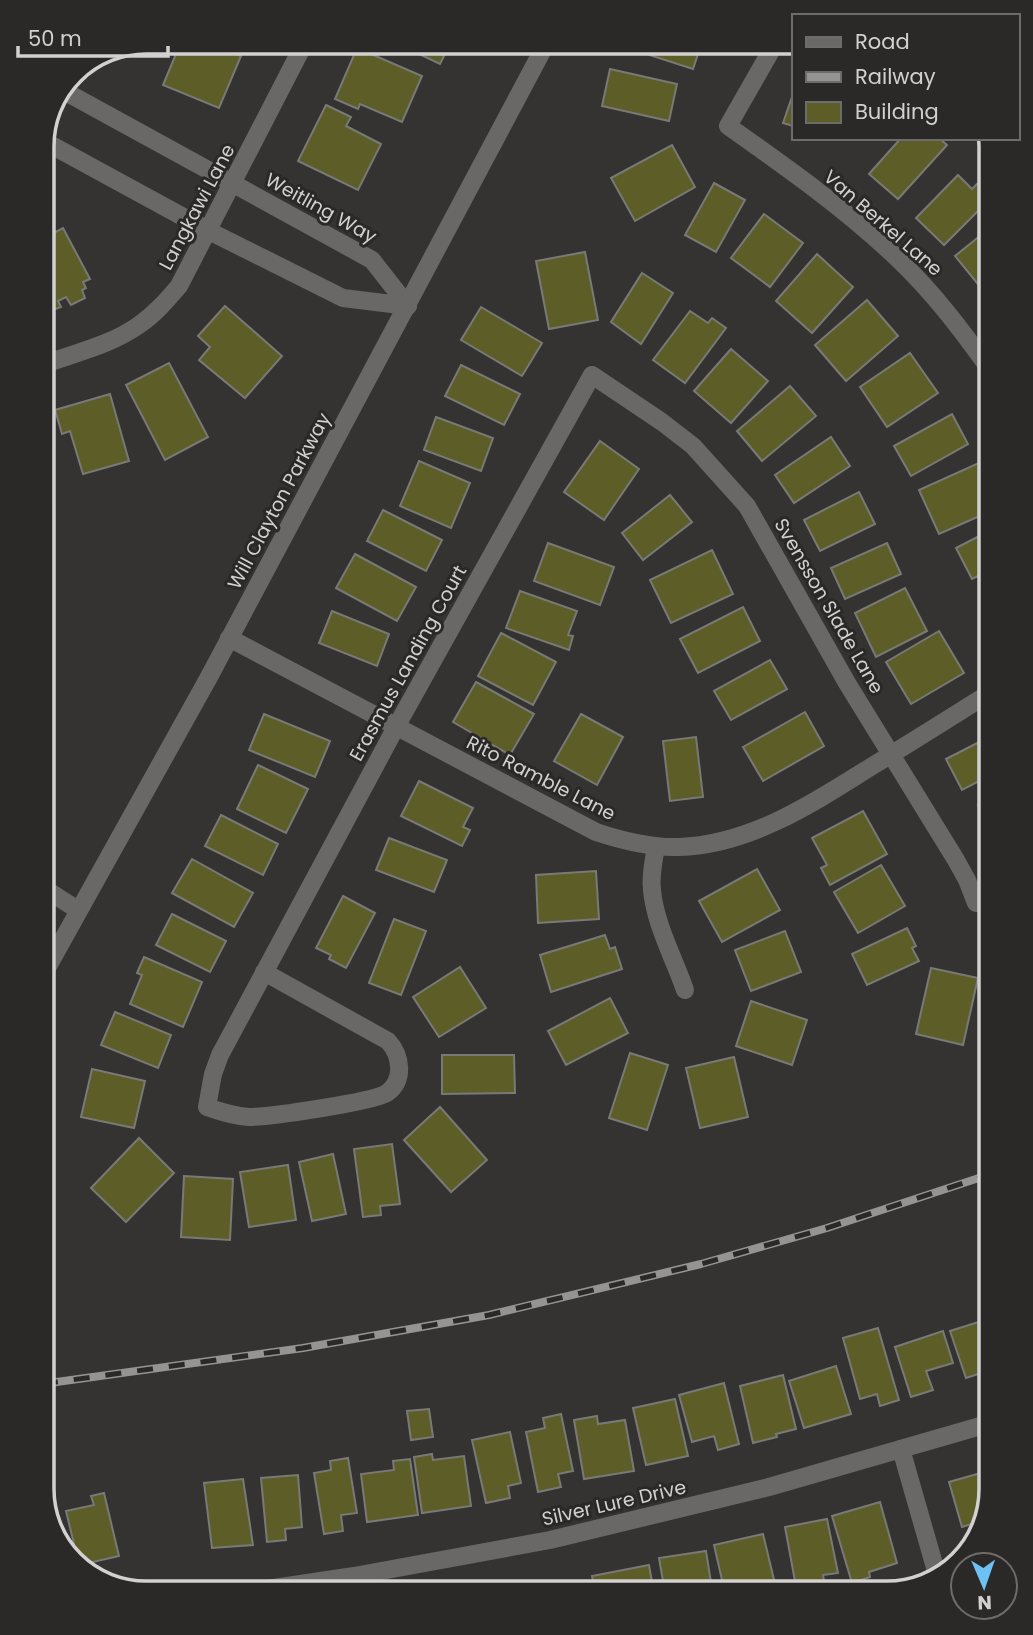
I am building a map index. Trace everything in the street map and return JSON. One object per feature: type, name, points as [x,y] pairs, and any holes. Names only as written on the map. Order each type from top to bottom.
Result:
[{"type":"street","name":"Langkawi Lane","points":[[54,361],[108,342],[138,326],[159,309],[179,286],[299,54]]},
{"type":"street","name":"Will Clayton Parkway","points":[[54,955],[229,638],[541,54]]},
{"type":"street","name":"Van Berkel Lane","points":[[769,54],[728,126],[775,159],[898,259],[959,326],[979,354]]},
{"type":"street","name":"Weitling Way","points":[[70,95],[372,260],[408,306]]},
{"type":"street","points":[[54,147],[209,231],[343,298],[408,306]]},
{"type":"street","name":"Erasmus Landing Court","points":[[264,972],[388,1041],[395,1048],[400,1068],[390,1090],[375,1098],[275,1115],[239,1116],[207,1107],[213,1074],[220,1055],[264,972],[396,727],[593,375]]},
{"type":"street","name":"Svensson Slade Lane","points":[[593,375],[693,446],[747,506],[847,683],[956,860],[976,903]]},
{"type":"street","name":"Rito Ramble Lane","points":[[229,638],[596,832],[624,841],[656,846],[680,847],[736,837],[799,809],[979,700]]},
{"type":"street","points":[[656,846],[652,890],[657,915],[685,990]]},
{"type":"street","points":[[54,895],[78,910]]},
{"type":"street","name":"Silver Lure Drive","points":[[320,1581],[550,1540],[769,1487],[979,1426]]},
{"type":"street","points":[[901,1449],[935,1567]]},
{"type":"building","points":[[176,54],[241,56],[219,108],[163,85]]},
{"type":"building","points":[[354,54],[371,54],[422,76],[402,122],[360,104],[358,109],[335,99]]},
{"type":"building","points":[[419,54],[445,54],[440,64]]},
{"type":"building","points":[[646,54],[698,54],[693,69]]},
{"type":"building","points":[[610,69],[677,84],[669,121],[602,106]]},
{"type":"building","points":[[792,97],[792,126],[783,123]]},
{"type":"building","points":[[326,105],[351,117],[346,126],[381,144],[358,190],[298,161]]},
{"type":"building","points":[[899,140],[941,140],[947,145],[898,199],[869,174]]},
{"type":"building","points":[[672,145],[695,187],[635,221],[611,178]]},
{"type":"building","points":[[958,175],[972,189],[979,184],[979,210],[944,245],[916,218]]},
{"type":"building","points":[[714,183],[745,200],[716,252],[685,235]]},
{"type":"building","points":[[764,214],[803,243],[770,287],[731,258]]},
{"type":"building","points":[[63,228],[90,279],[83,282],[86,288],[82,290],[85,298],[71,305],[66,297],[58,301],[61,307],[54,310],[54,233]]},
{"type":"building","points":[[979,237],[979,285],[955,256]]},
{"type":"building","points":[[585,252],[598,320],[549,329],[536,261]]},
{"type":"building","points":[[817,254],[853,287],[812,333],[776,301]]},
{"type":"building","points":[[642,273],[673,293],[641,344],[611,322]]},
{"type":"building","points":[[867,300],[898,336],[846,381],[815,345]]},
{"type":"building","points":[[225,306],[282,356],[245,398],[199,360],[210,347],[198,336]]},
{"type":"building","points":[[481,307],[542,343],[522,376],[461,340]]},
{"type":"building","points":[[690,311],[708,323],[712,318],[726,328],[685,383],[653,360]]},
{"type":"building","points":[[731,349],[768,381],[731,423],[694,391]]},
{"type":"building","points":[[910,353],[938,393],[887,427],[860,387]]},
{"type":"building","points":[[169,363],[208,437],[165,460],[126,385]]},
{"type":"building","points":[[461,365],[520,394],[504,425],[445,396]]},
{"type":"building","points":[[790,386],[816,416],[762,461],[737,431]]},
{"type":"building","points":[[110,394],[129,461],[83,474],[70,431],[62,434],[55,410]]},
{"type":"building","points":[[952,414],[968,444],[911,476],[894,446]]},
{"type":"building","points":[[436,417],[493,438],[481,471],[424,450]]},
{"type":"building","points":[[831,437],[850,466],[794,503],[775,475]]},
{"type":"building","points":[[600,441],[639,469],[604,520],[564,492]]},
{"type":"building","points":[[419,461],[470,483],[451,528],[400,506]]},
{"type":"building","points":[[979,463],[979,516],[939,534],[919,490]]},
{"type":"building","points":[[859,492],[875,524],[820,551],[804,520]]},
{"type":"building","points":[[670,495],[692,522],[643,560],[622,533]]},
{"type":"building","points":[[383,510],[442,540],[426,571],[367,541]]},
{"type":"building","points":[[979,536],[979,576],[972,579],[956,548]]},
{"type":"building","points":[[548,543],[614,567],[600,605],[534,581]]},
{"type":"building","points":[[887,543],[901,574],[845,599],[831,568]]},
{"type":"building","points":[[712,550],[733,594],[671,623],[650,580]]},
{"type":"building","points":[[355,554],[416,587],[397,621],[336,588]]},
{"type":"building","points":[[905,588],[927,631],[876,657],[855,613]]},
{"type":"building","points":[[520,591],[577,611],[568,635],[573,636],[569,650],[506,628]]},
{"type":"building","points":[[743,607],[760,641],[698,673],[680,639]]},
{"type":"building","points":[[332,611],[389,634],[377,666],[319,643]]},
{"type":"building","points":[[939,631],[964,673],[911,704],[886,662]]},
{"type":"building","points":[[501,633],[556,662],[533,705],[478,676]]},
{"type":"building","points":[[770,660],[787,689],[731,720],[714,691]]},
{"type":"building","points":[[476,682],[534,714],[510,755],[453,722]]},
{"type":"building","points":[[805,712],[824,746],[763,781],[743,747]]},
{"type":"building","points":[[264,714],[330,741],[315,777],[249,750]]},
{"type":"building","points":[[581,714],[623,737],[597,785],[554,761]]},
{"type":"building","points":[[696,737],[703,797],[670,801],[663,741]]},
{"type":"building","points":[[979,742],[979,781],[962,790],[946,759]]},
{"type":"building","points":[[258,765],[308,789],[286,833],[237,809]]},
{"type":"building","points":[[419,781],[473,808],[463,827],[470,830],[462,846],[401,816]]},
{"type":"building","points":[[863,811],[887,854],[830,885],[821,868],[827,865],[812,838]]},
{"type":"building","points":[[221,815],[278,844],[263,875],[205,846]]},
{"type":"building","points":[[389,838],[447,860],[434,892],[376,870]]},
{"type":"building","points":[[192,859],[253,893],[234,927],[172,893]]},
{"type":"building","points":[[881,865],[905,906],[858,933],[834,892]]},
{"type":"building","points":[[757,869],[780,910],[722,942],[699,901]]},
{"type":"building","points":[[596,871],[599,919],[538,923],[536,875]]},
{"type":"building","points":[[343,896],[375,913],[346,968],[329,959],[331,955],[316,948]]},
{"type":"building","points":[[172,914],[226,941],[210,972],[156,945]]},
{"type":"building","points":[[394,919],[426,931],[401,995],[369,983]]},
{"type":"building","points":[[907,928],[916,946],[912,948],[919,961],[867,985],[852,954]]},
{"type":"building","points":[[785,931],[801,972],[751,991],[735,950]]},
{"type":"building","points":[[605,935],[610,949],[615,947],[622,969],[551,992],[540,955]]},
{"type":"building","points":[[144,957],[202,982],[183,1027],[130,1004],[142,975],[137,973]]},
{"type":"building","points":[[460,967],[486,1008],[439,1037],[413,997]]},
{"type":"building","points":[[931,968],[978,978],[963,1045],[916,1034]]},
{"type":"building","points":[[610,998],[628,1033],[566,1065],[548,1031]]},
{"type":"building","points":[[751,1001],[807,1020],[792,1065],[736,1046]]},
{"type":"building","points":[[115,1012],[171,1035],[158,1068],[101,1045]]},
{"type":"building","points":[[630,1053],[668,1065],[647,1130],[609,1118]]},
{"type":"building","points":[[442,1055],[514,1055],[515,1093],[442,1094]]},
{"type":"building","points":[[734,1057],[748,1117],[700,1128],[686,1068]]},
{"type":"building","points":[[92,1069],[145,1081],[134,1128],[81,1117]]},
{"type":"building","points":[[440,1107],[487,1160],[451,1192],[404,1140]]},
{"type":"building","points":[[139,1138],[174,1173],[126,1222],[91,1188]]},
{"type":"building","points":[[392,1144],[400,1204],[380,1206],[381,1215],[363,1217],[354,1149]]},
{"type":"building","points":[[333,1154],[346,1214],[312,1221],[299,1162]]},
{"type":"building","points":[[288,1165],[296,1220],[249,1227],[240,1172]]},
{"type":"building","points":[[184,1176],[233,1179],[230,1240],[181,1237]]},
{"type":"building","points":[[979,1322],[979,1374],[966,1378],[950,1331]]},
{"type":"building","points":[[878,1328],[899,1400],[880,1406],[877,1394],[860,1399],[843,1338]]},
{"type":"building","points":[[943,1331],[953,1363],[926,1371],[933,1390],[911,1397],[895,1347]]},
{"type":"building","points":[[836,1366],[851,1414],[804,1428],[789,1381]]},
{"type":"building","points":[[783,1375],[796,1429],[753,1443],[740,1386]]},
{"type":"building","points":[[724,1383],[739,1444],[718,1450],[714,1436],[692,1442],[679,1395]]},
{"type":"building","points":[[675,1399],[688,1456],[646,1465],[633,1408]]},
{"type":"building","points":[[429,1409],[433,1437],[411,1440],[407,1411]]},
{"type":"building","points":[[561,1414],[573,1471],[558,1474],[561,1487],[538,1492],[526,1432],[545,1428],[543,1418]]},
{"type":"building","points":[[597,1416],[598,1424],[625,1420],[634,1471],[584,1479],[574,1420]]},
{"type":"building","points":[[510,1432],[521,1483],[508,1486],[510,1498],[486,1503],[472,1440]]},
{"type":"building","points":[[432,1454],[433,1460],[464,1456],[471,1506],[422,1513],[414,1457]]},
{"type":"building","points":[[348,1458],[357,1513],[341,1515],[343,1531],[324,1534],[314,1473],[331,1470],[330,1461]]},
{"type":"building","points":[[410,1459],[418,1515],[367,1522],[361,1474],[394,1470],[393,1461]]},
{"type":"building","points":[[979,1473],[977,1506],[971,1524],[962,1527],[949,1482]]},
{"type":"building","points":[[298,1475],[302,1527],[285,1529],[286,1540],[267,1542],[261,1478]]},
{"type":"building","points":[[243,1479],[253,1545],[212,1548],[204,1483]]},
{"type":"building","points":[[104,1493],[119,1556],[92,1562],[73,1544],[66,1511],[94,1505],[91,1496]]},
{"type":"building","points":[[880,1502],[897,1563],[869,1572],[870,1577],[851,1581],[832,1516]]},
{"type":"building","points":[[827,1519],[838,1573],[823,1575],[824,1581],[795,1581],[785,1527]]},
{"type":"building","points":[[763,1534],[774,1581],[722,1581],[714,1545]]},
{"type":"building","points":[[706,1551],[711,1581],[663,1581],[659,1558]]},
{"type":"building","points":[[649,1565],[652,1581],[593,1581],[592,1576]]},
{"type":"railway","points":[[54,1382],[303,1348],[489,1315],[701,1264],[827,1228],[979,1178]]}]
